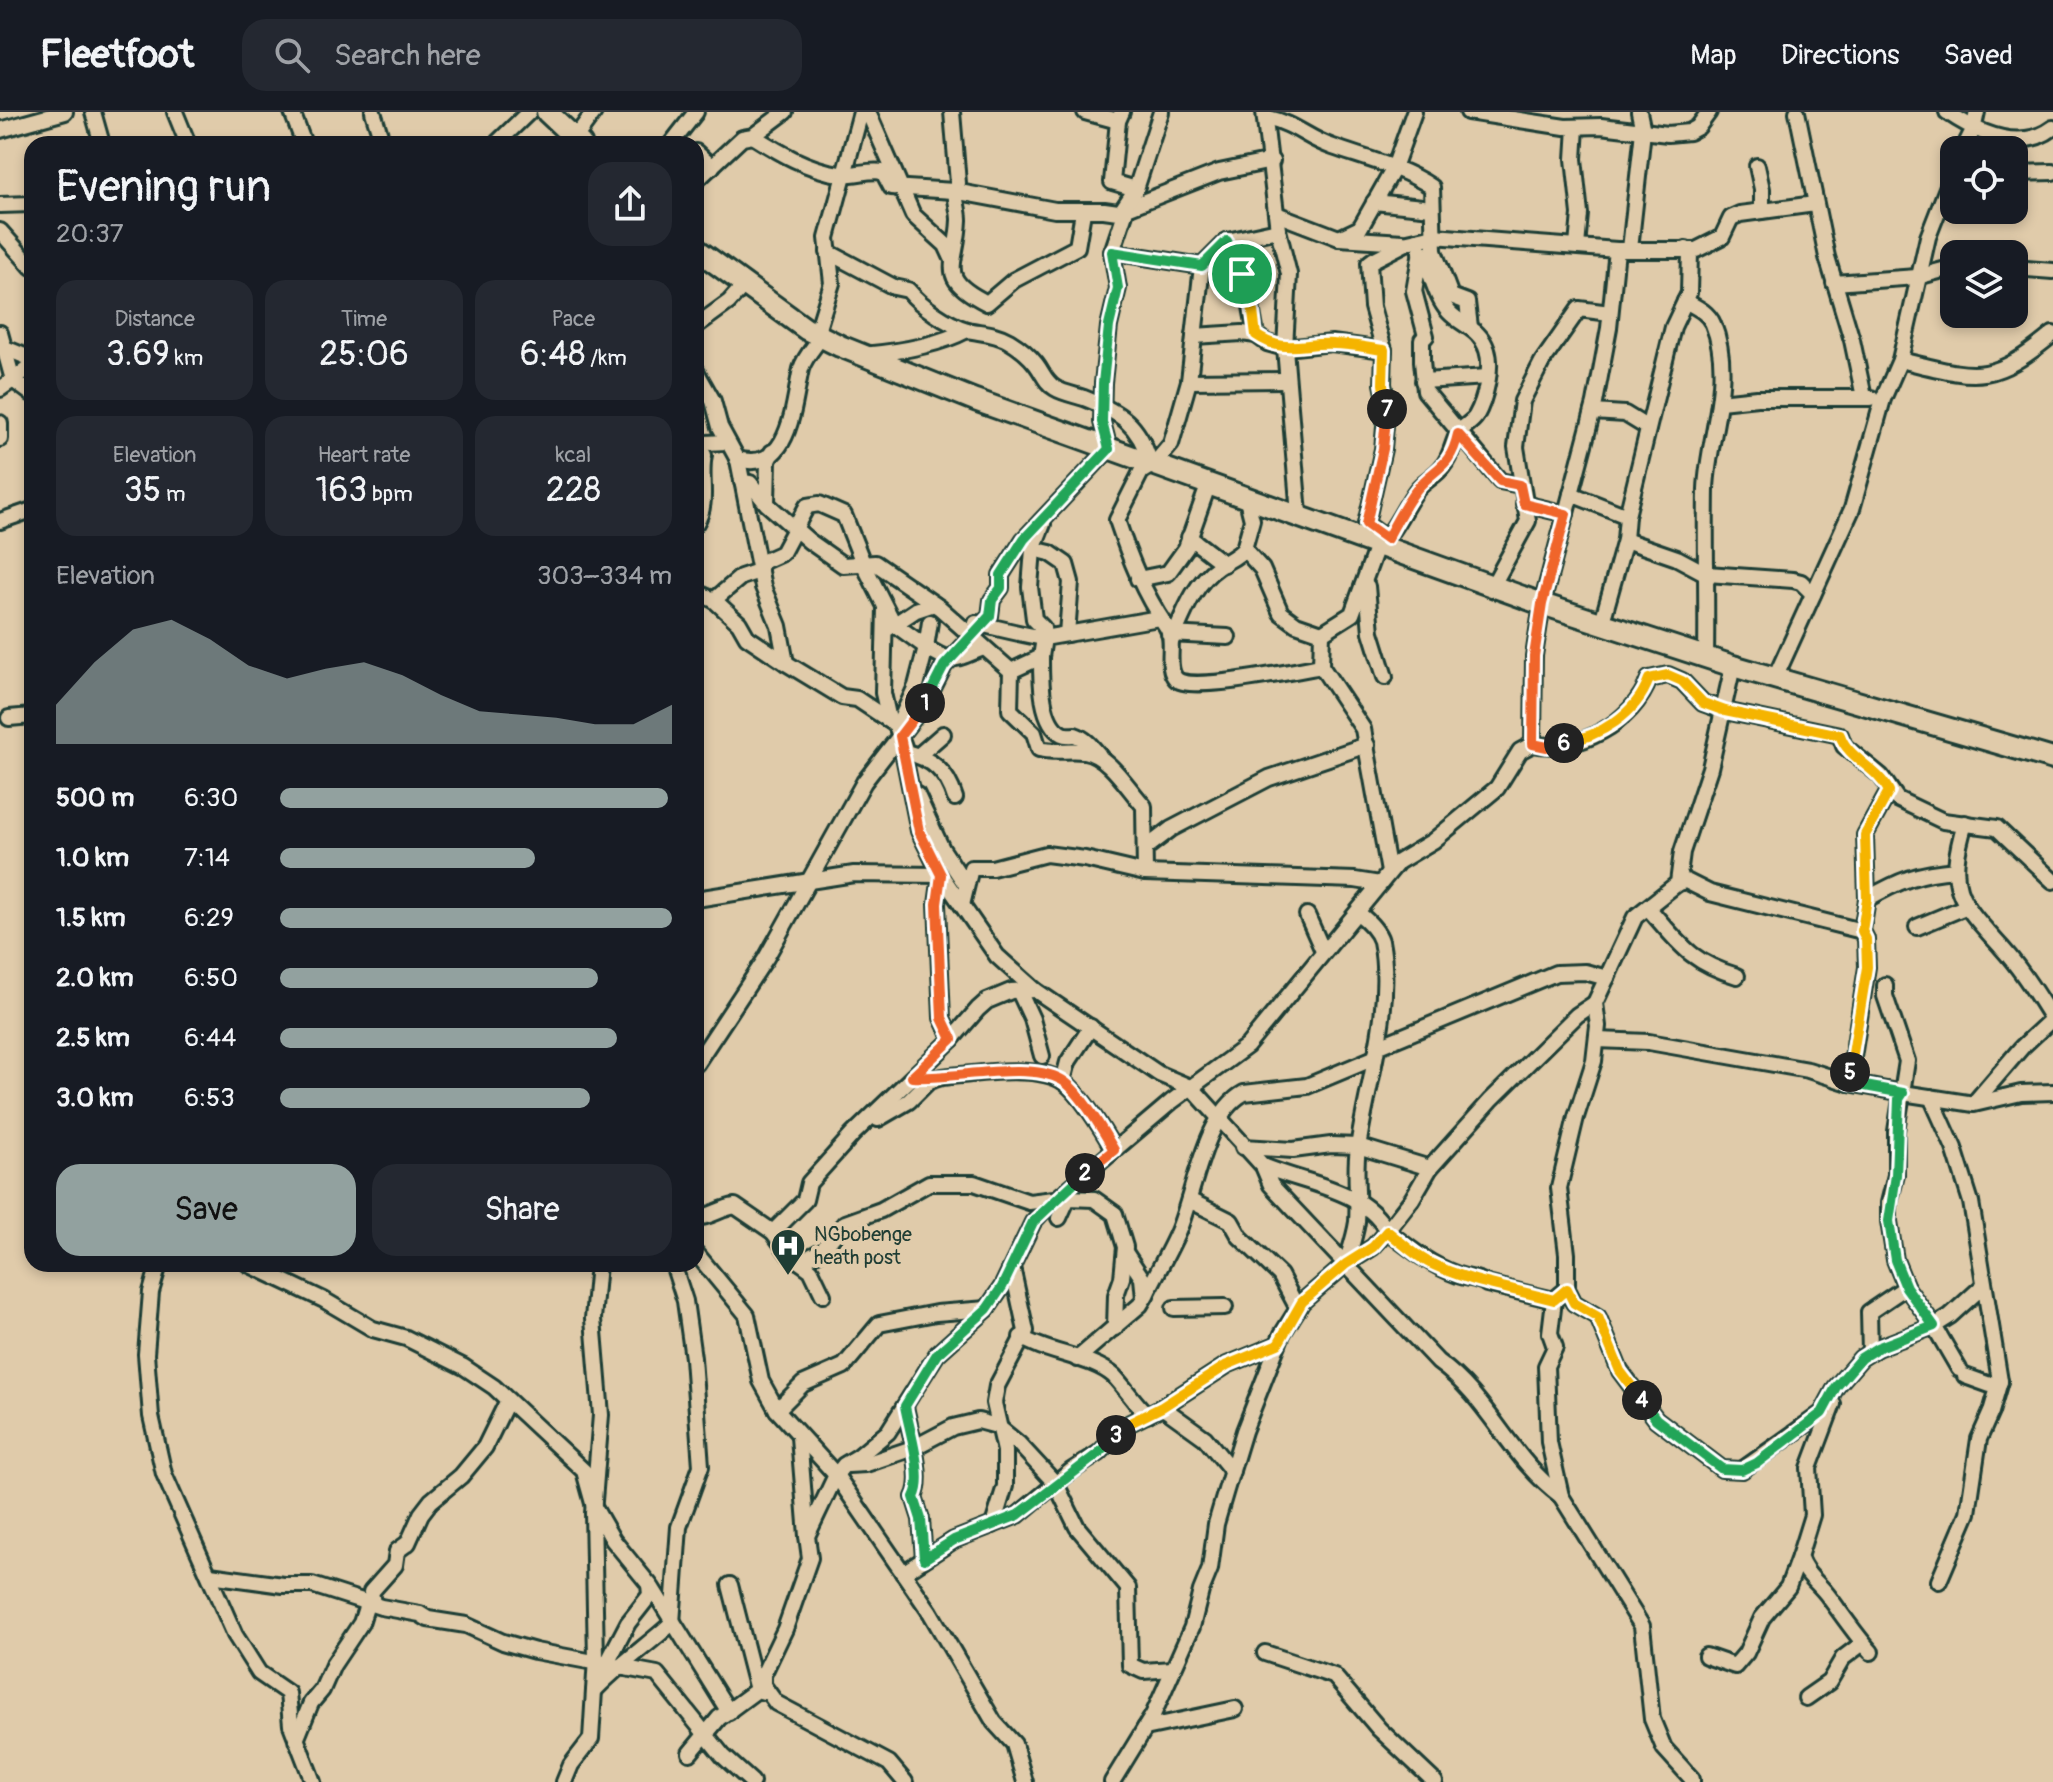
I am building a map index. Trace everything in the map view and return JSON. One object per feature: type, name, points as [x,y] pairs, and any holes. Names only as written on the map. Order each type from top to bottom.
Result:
[{"type":"highway","points":[[547,112],[573,136]]},
{"type":"highway","points":[[704,255],[743,286],[819,336],[861,355],[1109,449],[1382,542],[1542,604],[1733,666],[2053,759]]},
{"type":"street","points":[[0,130],[32,117],[65,112]]},
{"type":"street","points":[[93,112],[100,136]]},
{"type":"street","points":[[175,112],[185,136]]},
{"type":"street","points":[[292,112],[301,136]]},
{"type":"street","points":[[373,112],[380,136]]},
{"type":"street","points":[[504,136],[529,112]]},
{"type":"street","points":[[581,136],[594,112]]},
{"type":"street","points":[[682,136],[696,112]]},
{"type":"street","points":[[704,174],[742,138],[753,136],[785,112]]},
{"type":"street","points":[[767,504],[768,461],[789,430],[801,366],[819,336],[832,283],[827,238],[861,112]]},
{"type":"street","points":[[868,112],[913,215],[946,245],[952,258]]},
{"type":"street","points":[[952,112],[958,183],[954,191],[959,216],[952,258],[954,281],[962,290],[987,303],[1014,280],[1077,247],[1083,212]]},
{"type":"street","points":[[1085,112],[1120,117],[1112,182],[1136,189]]},
{"type":"street","points":[[895,728],[926,702],[945,661],[990,616],[992,600],[1001,588],[1001,575],[1024,539],[1109,449],[1102,422],[1106,345],[1118,288],[1112,252],[1161,112]]},
{"type":"street","points":[[1339,238],[1360,228],[1394,168],[1414,112]]},
{"type":"street","points":[[1468,112],[1558,119],[1576,127],[1601,126],[1668,134],[1689,132],[1698,127],[1709,112]]},
{"type":"street","points":[[1533,744],[1534,656],[1542,604],[1593,412],[1643,131],[1639,112]]},
{"type":"street","points":[[1797,112],[1815,204],[1864,397]]},
{"type":"street","points":[[1947,112],[1973,130],[2015,140],[2038,139],[2053,128]]},
{"type":"street","points":[[1970,136],[1977,112]]},
{"type":"street","points":[[1299,514],[1286,380],[1289,274],[1278,222],[1265,115],[1288,122],[1330,146],[1415,176],[1432,187],[1434,251],[1451,296],[1467,302],[1470,327]]},
{"type":"street","points":[[1576,127],[1574,159],[1580,214],[1577,246]]},
{"type":"street","points":[[753,136],[792,159],[842,174],[883,172],[891,187],[900,190],[954,191],[1055,210],[1083,212],[1124,212],[1219,172],[1272,161]]},
{"type":"street","points":[[704,160],[712,167]]},
{"type":"street","points":[[1757,166],[1762,189],[1762,211]]},
{"type":"street","points":[[2028,173],[2053,172]]},
{"type":"street","points":[[1374,202],[1432,208]]},
{"type":"street","points":[[0,205],[24,204]]},
{"type":"street","points":[[1382,542],[1366,524],[1387,425],[1384,350],[1372,307],[1369,263],[1408,242],[1434,236],[1623,249],[1705,247],[1722,237],[1731,218],[1815,204]]},
{"type":"street","points":[[1775,678],[1852,509],[1883,399],[1900,360],[1917,277],[1940,213]]},
{"type":"street","points":[[1172,637],[1138,579],[1117,520],[1141,472],[1171,444],[1189,381],[1202,266],[1227,241],[1278,222],[1339,238],[1408,242]]},
{"type":"street","points":[[0,231],[24,258]]},
{"type":"street","points":[[1434,236],[1420,252],[1414,291],[1426,336],[1422,340],[1425,391],[1500,481],[1520,485]]},
{"type":"street","points":[[1227,241],[1248,289],[1256,335]]},
{"type":"street","points":[[1602,622],[1625,540],[1627,516],[1673,327],[1685,301],[1692,269],[1690,252],[1686,249]]},
{"type":"street","points":[[828,252],[894,287],[908,290],[938,318],[967,330],[1006,339],[1023,350],[1037,364],[1046,381],[1056,389],[1104,407],[1132,423],[1144,441],[1152,463]]},
{"type":"street","points":[[1112,252],[1202,266]]},
{"type":"street","points":[[1322,633],[1352,614],[1382,542],[1419,487],[1441,470],[1454,450],[1458,434],[1475,417],[1488,377],[1488,351],[1470,327],[1451,315],[1438,297],[1431,270],[1420,252]]},
{"type":"street","points":[[2028,269],[2053,271]]},
{"type":"street","points":[[1834,283],[1917,277],[1940,271]]},
{"type":"street","points":[[704,320],[729,302],[743,286]]},
{"type":"street","points":[[1685,301],[1703,310],[1712,323],[1719,352],[1720,402],[1706,485],[1706,656]]},
{"type":"street","points":[[1493,585],[1528,521],[1516,447],[1522,401],[1542,362],[1579,309],[1610,313]]},
{"type":"street","points":[[861,355],[919,346],[951,338],[967,330]]},
{"type":"street","points":[[1900,360],[1960,375],[1989,374],[2007,368],[2053,334]]},
{"type":"street","points":[[1194,336],[1256,335],[1267,343],[1285,348],[1332,343],[1384,350]]},
{"type":"street","points":[[1,342],[24,355]]},
{"type":"street","points":[[1,342],[13,380],[24,388]]},
{"type":"street","points":[[0,389],[24,371]]},
{"type":"street","points":[[1423,381],[1488,377]]},
{"type":"street","points":[[1189,381],[1286,380]]},
{"type":"street","points":[[704,385],[713,401],[726,442],[737,459],[759,571],[779,626],[786,663]]},
{"type":"street","points":[[1720,402],[1757,398],[1883,399]]},
{"type":"street","points":[[1593,412],[1625,414],[1648,428]]},
{"type":"street","points":[[0,423],[0,439]]},
{"type":"street","points":[[704,445],[726,442]]},
{"type":"street","points":[[737,459],[757,460],[773,452]]},
{"type":"street","points":[[742,482],[750,483],[767,504],[843,565],[875,563],[976,630],[984,648],[1011,671],[1010,710],[1034,733],[1039,749],[1083,751],[1099,756]]},
{"type":"street","points":[[1138,579],[1168,573],[1186,548],[1198,522],[1209,483]]},
{"type":"street","points":[[1571,494],[1627,516]]},
{"type":"street","points":[[1246,496],[1252,520],[1244,549],[1236,559],[1224,564],[1197,588],[1172,637],[1171,672],[1177,680],[1186,684],[1233,681],[1321,666]]},
{"type":"street","points":[[759,571],[762,562],[782,553],[811,504],[844,515],[885,607],[889,628],[883,693],[895,728],[912,758],[946,775],[955,798]]},
{"type":"street","points":[[1524,504],[1566,514]]},
{"type":"street","points":[[0,521],[24,513]]},
{"type":"street","points":[[1045,516],[1033,549],[1030,587],[1034,619],[1043,628],[1042,687],[1051,724],[1063,735],[1077,736],[1086,741],[1144,806],[1145,873]]},
{"type":"street","points":[[1189,537],[1224,564]]},
{"type":"street","points":[[1625,540],[1677,558],[1707,574],[1793,580],[1801,582],[1813,594]]},
{"type":"street","points":[[1033,549],[1050,553],[1066,564],[1071,582],[1067,634]]},
{"type":"street","points":[[1244,549],[1262,569],[1281,613],[1296,624],[1322,633]]},
{"type":"street","points":[[1369,570],[1366,595],[1371,632],[1385,677]]},
{"type":"street","points":[[714,600],[741,577],[759,571]]},
{"type":"street","points":[[704,596],[714,600],[739,623],[747,637],[842,697],[857,699],[895,728]]},
{"type":"street","points":[[704,1052],[766,958],[895,728],[916,686],[930,622],[938,606]]},
{"type":"street","points":[[889,628],[916,610],[938,606]]},
{"type":"street","points":[[976,630],[988,623],[1007,632],[1044,638],[1159,618]]},
{"type":"street","points":[[930,622],[945,661]]},
{"type":"street","points":[[889,628],[926,647],[945,661],[961,659],[984,648]]},
{"type":"street","points":[[1322,633],[1321,666],[1363,729],[1384,878]]},
{"type":"street","points":[[1172,637],[1228,637]]},
{"type":"street","points":[[1011,671],[1041,657]]},
{"type":"street","points":[[1678,883],[1682,852],[1725,711],[1733,666]]},
{"type":"street","points":[[807,1536],[840,1470],[888,1432],[937,1354],[987,1309],[1012,1267],[1033,1222],[1054,1199],[1247,1046],[1398,862],[1433,841],[1497,788],[1520,751],[1533,744],[1547,747],[1571,742],[1603,730],[1629,710],[1645,690],[1649,679],[1668,675],[1682,681],[1703,703],[1725,711],[1840,735],[1844,746],[1881,776],[1889,791],[1916,809],[1943,821],[1997,828],[2053,881]]},
{"type":"street","points":[[9,718],[24,717]]},
{"type":"street","points":[[912,758],[943,734]]},
{"type":"street","points":[[1146,848],[1171,829],[1269,778],[1367,745]]},
{"type":"street","points":[[912,758],[919,831],[941,875],[997,956],[1035,990],[1159,1074],[1192,1088],[1263,1166],[1356,1200],[1378,1215],[1387,1231],[1424,1260],[1459,1276],[1478,1277],[1487,1284],[1554,1300]]},
{"type":"street","points":[[912,758],[915,791],[942,849],[966,885]]},
{"type":"street","points":[[1849,1083],[1867,967],[1866,939],[1862,931],[1867,899],[1865,835],[1889,791]]},
{"type":"street","points":[[1965,823],[1956,853],[1956,870],[1965,907],[2019,968],[2052,1019],[2022,1047],[1974,1104]]},
{"type":"street","points":[[962,905],[971,868],[992,868],[1046,854],[1085,859],[1145,873],[1355,880],[1384,878]]},
{"type":"street","points":[[1867,899],[1902,879],[1922,873],[1956,870]]},
{"type":"street","points":[[704,898],[854,874],[941,875]]},
{"type":"street","points":[[941,875],[937,904],[942,1018],[952,1039]]},
{"type":"street","points":[[1862,931],[1710,893],[1686,881],[1678,883],[1649,909],[1635,917],[1595,1003],[1597,1040],[1594,1061],[1559,1188],[1567,1254],[1567,1289],[1574,1303],[1598,1317],[1620,1371],[1656,1419],[1722,1469],[1742,1470],[1757,1463],[1822,1413],[1847,1373],[1870,1352],[1934,1326],[1983,1286]]},
{"type":"street","points":[[1917,927],[1965,907]]},
{"type":"street","points":[[1649,909],[1684,949],[1707,967],[1737,976]]},
{"type":"street","points":[[1346,1264],[1357,1222],[1358,1146],[1375,1053],[1383,983],[1380,938],[1358,913]]},
{"type":"street","points":[[1307,915],[1323,951]]},
{"type":"street","points":[[1077,1359],[1115,1328],[1144,1298],[1174,1241],[1219,1115],[1244,1093],[1296,1089],[1556,973],[1585,972],[1607,978]]},
{"type":"street","points":[[1885,985],[1885,996],[1907,1061],[1903,1093],[1899,1099],[1896,1175],[1889,1221],[1895,1260],[1906,1287],[1962,1372],[1990,1385],[2000,1381]]},
{"type":"street","points":[[773,1232],[805,1200],[809,1183],[857,1130],[987,1001],[1019,991],[1035,990]]},
{"type":"street","points":[[1019,991],[1032,1019],[1042,1056]]},
{"type":"street","points":[[1112,1782],[1145,1728],[1192,1627],[1210,1569],[1216,1524],[1232,1471],[1278,1344],[1298,1309],[1346,1264],[1373,1247],[1412,1199],[1430,1168],[1491,1100],[1577,1015],[1595,1003]]},
{"type":"street","points":[[1063,1081],[1068,1062],[1091,1027]]},
{"type":"street","points":[[1597,1040],[1649,1042],[1808,1070],[1849,1083],[1974,1104],[2021,1093],[2053,1092]]},
{"type":"street","points":[[912,1077],[936,1079],[1014,1072],[1033,1073],[1063,1081],[1103,1130],[1114,1150]]},
{"type":"street","points":[[857,1130],[898,1108],[929,1081],[936,1079]]},
{"type":"street","points":[[1931,1097],[1954,1148],[1971,1202],[2000,1381],[1979,1439],[1968,1513],[1939,1581]]},
{"type":"street","points":[[1243,1147],[1293,1150],[1331,1145],[1358,1146],[1430,1168]]},
{"type":"street","points":[[1263,1166],[1271,1185],[1438,1362],[1461,1377],[1485,1405],[1512,1446],[1545,1484],[1561,1496]]},
{"type":"street","points":[[800,1262],[821,1251],[845,1223],[881,1210],[929,1183],[974,1183],[1029,1202],[1054,1199]]},
{"type":"street","points":[[1059,1218],[1068,1198],[1094,1199],[1115,1214],[1125,1252],[1142,1278],[1144,1298]]},
{"type":"street","points":[[1189,1200],[1231,1221],[1240,1237],[1284,1281],[1298,1309]]},
{"type":"street","points":[[704,1217],[735,1206],[773,1232],[789,1254],[811,1270],[823,1295]]},
{"type":"street","points":[[1115,1328],[1116,1295],[1125,1252]]},
{"type":"street","points":[[704,1263],[747,1315],[761,1381],[777,1410],[799,1437],[840,1470],[994,1722],[1014,1744],[1025,1782]]},
{"type":"street","points":[[993,1525],[1005,1486],[1005,1451],[994,1403],[997,1386],[1026,1331],[1012,1267]]},
{"type":"street","points":[[157,1272],[151,1292],[146,1354],[151,1416],[164,1474],[235,1635],[259,1673],[288,1693],[291,1725],[313,1782]]},
{"type":"street","points":[[265,1272],[324,1300],[373,1329],[406,1338],[464,1367],[508,1400],[584,1471],[594,1507],[613,1540],[649,1584],[729,1712]]},
{"type":"street","points":[[594,1691],[607,1664],[592,1562],[601,1415],[593,1319],[597,1272]]},
{"type":"street","points":[[607,1664],[647,1645],[672,1623],[679,1527],[701,1466],[693,1358],[685,1301],[676,1272]]},
{"type":"street","points":[[1870,1352],[1869,1312],[1906,1287]]},
{"type":"street","points":[[1567,1289],[1554,1300],[1550,1333],[1555,1347],[1546,1366],[1549,1442],[1561,1496],[1642,1626],[1652,1719],[1664,1748],[1692,1782]]},
{"type":"street","points":[[1174,1308],[1225,1307]]},
{"type":"street","points":[[777,1410],[803,1384],[844,1366],[879,1324],[936,1313],[987,1309]]},
{"type":"street","points":[[1021,1337],[1033,1345],[1113,1375],[1147,1415]]},
{"type":"street","points":[[903,1573],[954,1540],[1018,1515],[1099,1453],[1130,1423],[1162,1407],[1227,1365],[1278,1344]]},
{"type":"street","points":[[1706,1656],[1726,1660],[1735,1666],[1746,1653],[1762,1618],[1788,1587],[1812,1515],[1809,1468],[1833,1404],[1829,1399]]},
{"type":"street","points":[[296,1740],[311,1703],[322,1690],[333,1665],[361,1623],[371,1602],[371,1592],[395,1565],[397,1551],[408,1543],[421,1514],[485,1447],[508,1400]]},
{"type":"street","points":[[905,1406],[913,1448],[918,1490],[914,1497],[921,1519],[924,1559]]},
{"type":"street","points":[[1162,1407],[1205,1438],[1232,1471]]},
{"type":"street","points":[[840,1470],[913,1448],[953,1427],[978,1421],[997,1426],[1019,1444],[1056,1484],[1077,1527],[1128,1588],[1130,1665],[1143,1671],[1173,1669]]},
{"type":"street","points":[[762,1692],[763,1675],[785,1629],[810,1558],[799,1437]]},
{"type":"street","points":[[1799,1557],[1809,1578],[1828,1595],[1867,1648],[1843,1658],[1829,1682],[1806,1698]]},
{"type":"street","points":[[210,1575],[283,1585],[312,1585],[446,1624],[466,1625],[503,1642],[657,1674],[723,1756],[752,1782]]},
{"type":"street","points":[[564,1782],[571,1765],[591,1739],[594,1691],[628,1623],[650,1595],[649,1584]]},
{"type":"street","points":[[730,1585],[762,1692],[806,1721],[889,1763],[905,1782]]},
{"type":"street","points":[[1265,1653],[1334,1676],[1379,1729],[1435,1782]]},
{"type":"street","points":[[690,1753],[719,1718],[762,1692]]},
{"type":"street","points":[[1145,1728],[1235,1709]]},
{"type":"place","name":"NGbobenge heath post","points":[[788,1277]]},
{"type":"route","points":[[1227,241],[1242,274],[1256,320],[1256,335],[1267,343],[1285,348],[1332,343],[1384,350],[1387,425],[1366,524],[1387,539],[1419,487],[1441,470],[1454,450],[1458,434],[1500,481],[1520,485],[1524,504],[1566,514],[1542,604],[1534,656],[1533,744],[1547,747],[1582,740],[1603,730],[1636,703],[1649,679],[1668,675],[1682,681],[1703,703],[1725,711],[1840,735],[1844,746],[1881,776],[1889,791],[1865,835],[1867,899],[1862,931],[1866,939],[1867,967],[1849,1083],[1903,1093],[1899,1099],[1896,1175],[1889,1203],[1889,1221],[1895,1260],[1906,1287],[1934,1326],[1877,1348],[1861,1358],[1836,1387],[1822,1413],[1757,1463],[1742,1470],[1722,1469],[1656,1419],[1620,1371],[1598,1317],[1574,1303],[1567,1289],[1554,1300],[1487,1284],[1478,1277],[1459,1276],[1424,1260],[1387,1231],[1373,1247],[1346,1264],[1302,1302],[1278,1344],[1227,1365],[1162,1407],[1130,1423],[1099,1453],[1071,1471],[1018,1515],[962,1536],[924,1559],[921,1519],[914,1497],[918,1490],[917,1472],[905,1406],[937,1354],[987,1309],[1028,1238],[1033,1222],[1059,1195],[1114,1150],[1103,1130],[1063,1081],[1033,1073],[1014,1072],[936,1079],[912,1077],[952,1039],[942,1018],[937,904],[941,875],[919,831],[900,736],[926,702],[944,666],[990,616],[992,600],[1001,588],[1001,575],[1024,539],[1109,449],[1102,422],[1106,345],[1118,288],[1112,252],[1202,266],[1227,241]]}]
